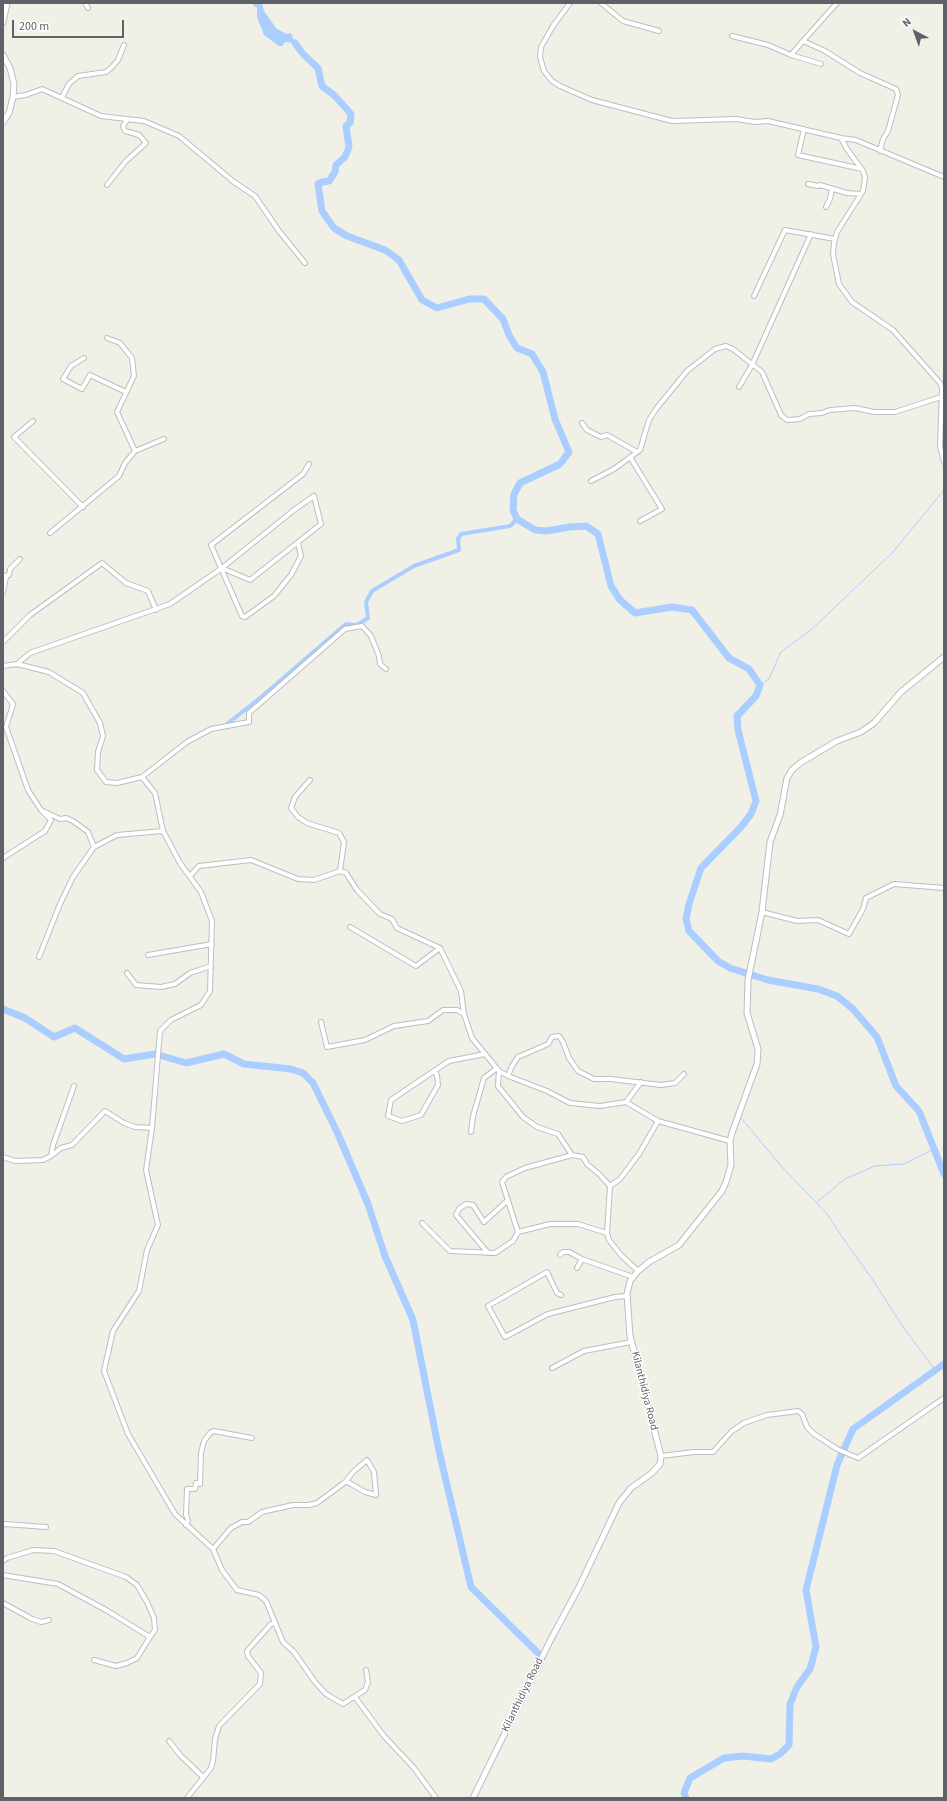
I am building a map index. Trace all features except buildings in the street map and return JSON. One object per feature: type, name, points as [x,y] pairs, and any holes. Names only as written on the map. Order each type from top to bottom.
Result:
[{"type":"street","points":[[3,22],[6,3]]},
{"type":"street","points":[[85,3],[88,8]]},
{"type":"street","points":[[570,3],[553,26],[541,47],[540,57],[544,71],[552,81],[560,86],[592,100],[672,121],[736,119],[755,122],[768,121],[841,138],[849,138],[944,177]]},
{"type":"street","points":[[601,3],[623,21],[659,31]]},
{"type":"street","points":[[791,54],[837,3]]},
{"type":"street","points":[[732,36],[768,45],[821,64]]},
{"type":"street","points":[[803,41],[825,51],[860,73],[898,92],[888,130],[883,139],[880,151]]},
{"type":"street","points":[[62,97],[70,84],[78,76],[106,72],[111,68],[118,60],[124,45]]},
{"type":"street","points":[[3,55],[10,68],[14,84],[13,97],[9,113],[3,122]]},
{"type":"street","points":[[13,97],[26,95],[42,89],[101,116],[144,121],[179,136],[234,182],[255,196],[279,231],[305,263]]},
{"type":"street","points":[[107,185],[126,161],[146,143],[139,135],[125,131],[123,126],[127,120]]},
{"type":"street","points":[[804,129],[798,155],[862,169]]},
{"type":"street","points":[[841,138],[847,149],[862,169],[864,183],[861,194],[837,232],[835,239],[833,254],[839,284],[847,297],[893,330],[940,383],[942,388],[940,446],[944,462]]},
{"type":"street","points":[[808,184],[818,186],[820,184],[832,189],[861,194]]},
{"type":"street","points":[[826,207],[830,199],[832,189]]},
{"type":"street","points":[[754,296],[785,230],[835,239]]},
{"type":"street","points":[[739,387],[752,365],[811,234]]},
{"type":"street","points":[[107,338],[120,343],[132,358],[134,376],[117,412],[135,451]]},
{"type":"street","points":[[591,481],[614,469],[640,450],[649,420],[656,409],[687,371],[715,349],[729,346],[762,372],[781,415],[787,420],[800,419],[809,414],[822,413],[830,410],[855,408],[874,412],[895,412],[941,398]]},
{"type":"street","points":[[84,358],[71,366],[63,380],[82,389],[90,375],[126,392]]},
{"type":"street","points":[[33,421],[14,437],[83,507]]},
{"type":"street","points":[[582,423],[587,430],[601,437],[607,435],[637,452]]},
{"type":"street","points":[[50,533],[119,476],[125,463],[135,451],[164,439]]},
{"type":"street","points":[[630,457],[662,509],[640,521]]},
{"type":"street","points":[[298,543],[301,556],[291,575],[274,596],[245,617],[242,616],[211,545],[303,474],[309,464]]},
{"type":"street","points":[[17,664],[30,653],[170,604],[222,568],[294,510],[314,496],[321,524],[298,543],[250,580],[222,568]]},
{"type":"street","points":[[3,592],[5,576],[20,559]]},
{"type":"street","points":[[3,642],[30,615],[102,564],[126,583],[148,591],[156,610]]},
{"type":"street","points":[[3,666],[17,664],[49,672],[83,693],[100,723],[103,736],[98,752],[97,770],[106,782],[117,783],[142,777],[187,742],[211,729],[249,722],[249,713],[345,629],[362,626],[371,636],[379,656],[380,664],[386,669]]},
{"type":"street","name":"Kilanthidiya Road","points":[[473,1798],[550,1641],[579,1588],[619,1504],[630,1488],[657,1469],[661,1456],[632,1342],[627,1312],[627,1296],[630,1281],[638,1270],[679,1245],[722,1191],[731,1165],[730,1141],[757,1064],[758,1049],[747,1013],[748,980],[762,912],[770,842],[780,815],[785,786],[792,770],[815,753],[837,741],[861,732],[874,723],[901,692],[944,657]]},
{"type":"street","points":[[3,691],[13,704],[6,727]]},
{"type":"street","points":[[3,723],[6,727],[28,790],[41,810],[51,820],[45,831],[3,858]]},
{"type":"street","points":[[142,777],[155,793],[163,831],[180,863],[201,892],[212,921],[210,991],[201,1005],[171,1020],[160,1031],[152,1128],[146,1170],[158,1225],[147,1250],[140,1291],[113,1331],[104,1371],[128,1434],[175,1514],[213,1549],[222,1570],[237,1590],[262,1597],[283,1642],[294,1652],[326,1694],[343,1704],[355,1697],[365,1690],[368,1682],[366,1670]]},
{"type":"street","points":[[310,780],[295,797],[291,808],[298,817],[307,823],[338,833],[344,842],[340,872]]},
{"type":"street","points":[[41,810],[60,819],[66,818],[73,821],[88,832],[94,847]]},
{"type":"street","points":[[39,956],[60,904],[73,877],[94,847],[117,836],[163,831]]},
{"type":"street","points":[[190,876],[199,866],[250,860],[298,879],[314,880],[340,872],[349,877],[357,890],[380,914],[392,919],[397,928],[440,948],[461,991],[464,1014],[472,1038],[498,1069],[508,1076],[548,1091],[570,1103],[600,1106],[626,1102],[658,1121],[730,1141]]},
{"type":"street","points":[[762,912],[798,921],[818,920],[849,934],[863,909],[866,898],[894,884],[944,888]]},
{"type":"street","points":[[350,927],[416,966],[440,948]]},
{"type":"street","points":[[148,955],[212,944]]},
{"type":"street","points":[[128,973],[136,985],[161,987],[175,984],[190,973],[211,966]]},
{"type":"street","points":[[321,1022],[327,1047],[365,1040],[394,1026],[428,1021],[443,1010],[457,1010],[464,1014]]},
{"type":"street","points":[[508,1076],[518,1057],[548,1044],[552,1037],[559,1036],[569,1058],[578,1071],[594,1078],[661,1085],[675,1083],[684,1074]]},
{"type":"street","points":[[434,1071],[437,1075],[438,1085],[421,1115],[402,1121],[388,1116],[392,1100],[434,1071],[449,1061],[485,1054]]},
{"type":"street","points":[[472,1132],[473,1116],[484,1078],[498,1069]]},
{"type":"street","points":[[498,1069],[498,1086],[524,1117],[537,1127],[558,1134],[572,1155]]},
{"type":"street","points":[[626,1102],[641,1082]]},
{"type":"street","points":[[51,1156],[53,1145],[74,1086]]},
{"type":"street","points":[[3,1157],[15,1161],[43,1160],[61,1148],[72,1145],[105,1111],[130,1125],[152,1128]]},
{"type":"street","points":[[610,1186],[620,1179],[640,1154],[658,1121]]},
{"type":"street","points":[[422,1223],[450,1251],[495,1254],[513,1241],[518,1232],[502,1182],[506,1177],[525,1168],[572,1155],[582,1157],[587,1164],[610,1186],[607,1233],[610,1240],[621,1255],[638,1270]]},
{"type":"street","points":[[488,1253],[456,1215],[459,1208],[466,1204],[473,1205],[484,1222],[508,1200]]},
{"type":"street","points":[[518,1232],[550,1224],[578,1224],[607,1233]]},
{"type":"street","points":[[560,1255],[563,1252],[569,1252],[582,1259],[633,1277]]},
{"type":"street","points":[[577,1268],[582,1259]]},
{"type":"street","points":[[561,1295],[557,1293],[547,1272],[488,1306],[505,1337],[548,1314],[615,1297],[627,1296]]},
{"type":"street","points":[[552,1368],[584,1351],[632,1342]]},
{"type":"street","points":[[661,1456],[694,1452],[713,1452],[732,1430],[748,1421],[767,1415],[798,1411],[811,1431],[847,1455],[858,1458],[944,1398]]},
{"type":"street","points":[[186,1525],[188,1520],[186,1515],[187,1489],[195,1489],[196,1484],[200,1484],[201,1453],[204,1441],[210,1433],[214,1431],[252,1438]]},
{"type":"street","points":[[213,1549],[227,1532],[236,1525],[248,1522],[262,1512],[292,1505],[309,1506],[317,1503],[346,1481],[366,1460],[374,1472],[376,1495],[365,1492],[346,1481]]},
{"type":"street","points":[[3,1525],[46,1527]]},
{"type":"street","points":[[3,1561],[33,1550],[54,1551],[126,1577],[137,1585],[154,1618],[155,1630],[137,1658],[127,1663],[116,1666],[94,1660]]},
{"type":"street","points":[[3,1576],[58,1584],[106,1610],[150,1637]]},
{"type":"street","points":[[3,1603],[32,1619],[41,1622],[49,1620]]},
{"type":"street","points":[[187,1798],[210,1768],[213,1761],[215,1740],[219,1726],[260,1684],[261,1673],[248,1656],[247,1651],[271,1624],[275,1623]]},
{"type":"street","points":[[355,1697],[384,1736],[414,1768],[436,1798]]},
{"type":"street","points":[[169,1740],[181,1756],[203,1777]]},
{"type":"water","points":[[251,3],[262,3],[264,11],[276,28],[286,34],[291,33],[295,43],[285,42],[282,46],[279,46],[264,35],[257,17],[257,8]]},
{"type":"waterway","points":[[295,43],[303,54],[318,68],[322,86],[334,95],[351,114],[350,123],[346,126],[349,147],[345,157],[336,165],[335,172],[329,181],[318,184],[322,211],[334,228],[347,236],[385,250],[399,260],[422,300],[437,308],[469,299],[484,299],[503,319],[509,335],[517,348],[532,354],[543,372],[555,419],[569,452],[560,464],[520,483],[514,494],[513,510],[517,519],[535,530],[547,531],[586,526],[598,534],[611,586],[620,600],[635,613],[672,607],[692,610],[729,658],[749,669],[760,685],[756,696],[737,716],[738,730],[756,801],[751,814],[741,827],[701,868],[689,904],[686,919],[689,931],[718,961],[730,968],[768,980],[818,989],[837,996],[853,1009],[877,1037],[896,1086],[919,1111],[944,1174]]},
{"type":"waterway","points":[[760,685],[769,679],[781,652],[812,629],[893,552],[944,490]]},
{"type":"waterway","points":[[227,724],[260,698],[346,624],[357,625],[368,618],[366,602],[372,591],[414,566],[459,550],[458,539],[461,534],[510,526],[517,519]]},
{"type":"waterway","points":[[3,1009],[25,1018],[54,1037],[75,1028],[124,1059],[155,1054]]},
{"type":"waterway","points":[[159,1055],[186,1063],[224,1054],[244,1064],[291,1069],[303,1073],[313,1083],[338,1134],[368,1204],[385,1256],[413,1320],[439,1451],[471,1587],[539,1654]]},
{"type":"waterway","points":[[741,1118],[782,1167],[827,1214],[873,1280],[903,1327],[936,1371]]},
{"type":"waterway","points":[[817,1202],[845,1179],[875,1166],[904,1164],[934,1149]]},
{"type":"waterway","points":[[686,1798],[684,1793],[690,1778],[724,1758],[743,1756],[771,1759],[780,1754],[789,1745],[790,1704],[797,1687],[810,1669],[816,1647],[806,1590],[837,1465],[853,1429],[944,1364]]}]
